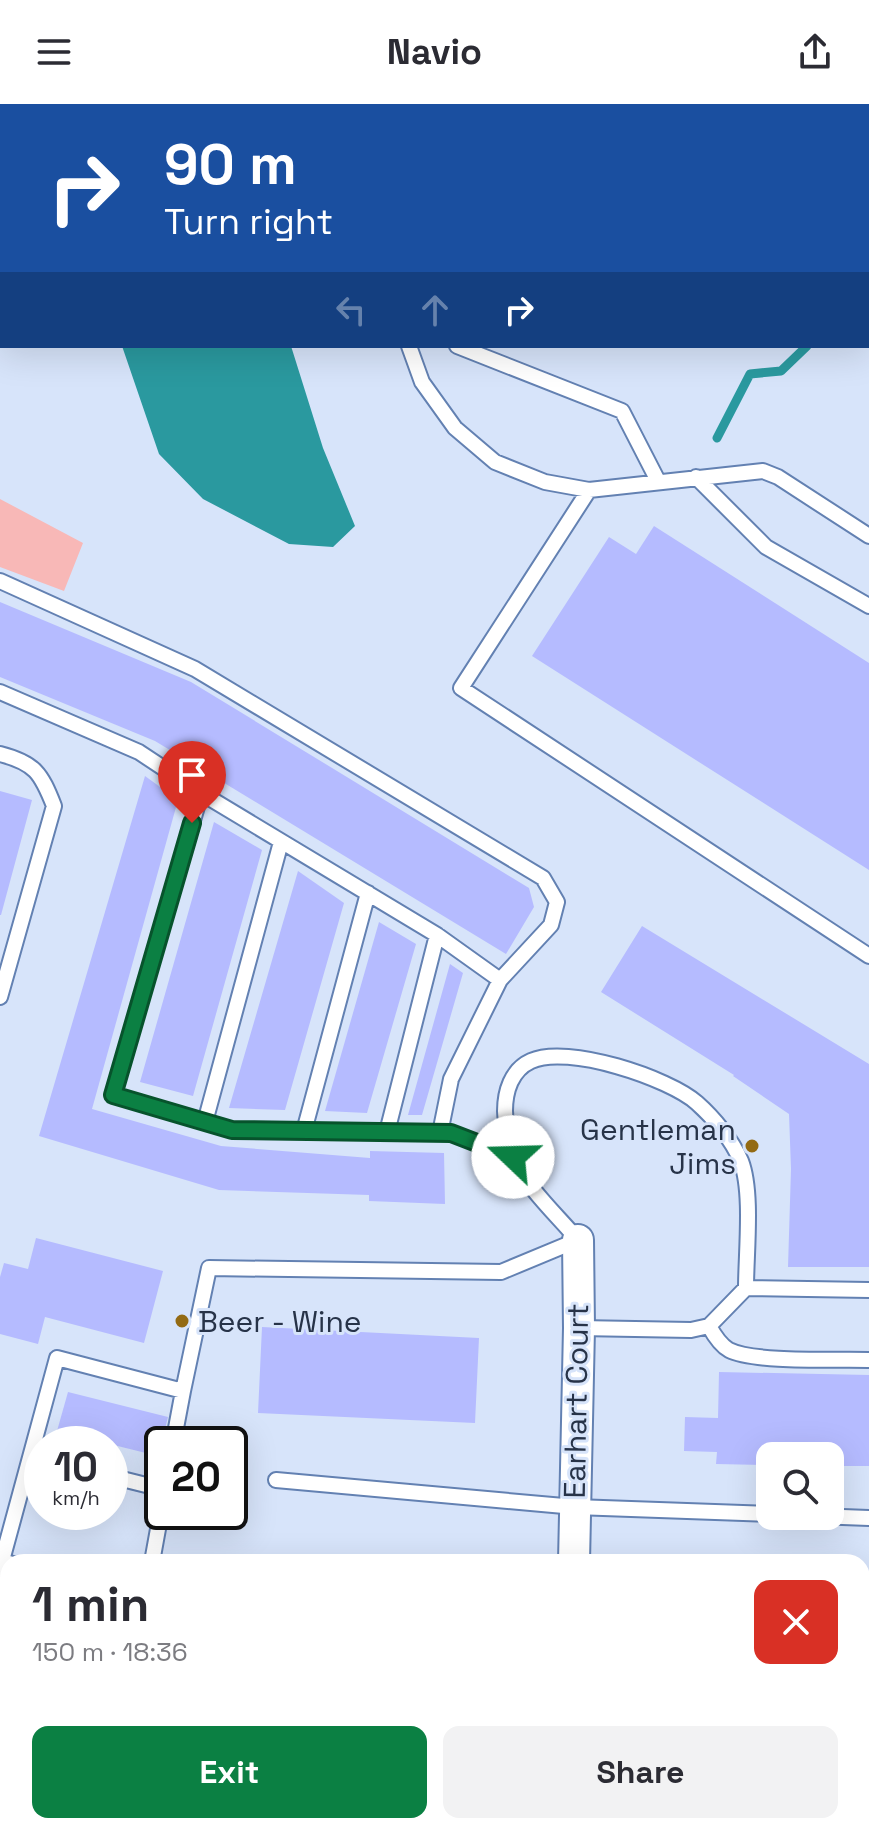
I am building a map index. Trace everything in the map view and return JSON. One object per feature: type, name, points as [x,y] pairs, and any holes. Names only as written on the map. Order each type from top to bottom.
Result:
[{"type":"street","name":"Earhart Court","points":[[574,1554],[578,1240]]},
{"type":"lane","points":[[410,348],[422,382],[455,428],[495,462],[545,482],[589,490],[763,471],[778,477],[869,536]]},
{"type":"lane","points":[[462,348],[622,411],[658,481]]},
{"type":"lane","points":[[696,477],[766,547],[869,606]]},
{"type":"lane","points":[[589,490],[461,688],[869,956]]},
{"type":"lane","points":[[0,581],[195,669],[543,878],[557,902],[551,925],[500,980],[451,1079],[440,1133]]},
{"type":"lane","points":[[0,692],[139,752],[201,793],[437,935],[500,980]]},
{"type":"lane","points":[[0,754],[24,760],[44,781],[54,806],[0,997]]},
{"type":"lane","points":[[201,793],[113,1095],[232,1130],[451,1133],[513,1157]]},
{"type":"lane","points":[[205,1122],[281,842]]},
{"type":"lane","points":[[304,1131],[368,893]]},
{"type":"lane","points":[[387,1132],[437,935]]},
{"type":"lane","points":[[176,1426],[209,1268],[501,1272],[578,1240],[524,1178],[513,1157],[506,1130],[505,1099],[513,1074],[531,1061],[552,1056],[580,1058],[655,1078],[696,1102],[725,1134],[741,1162],[747,1202],[746,1288],[709,1326],[691,1330],[579,1328]]},
{"type":"lane","points":[[746,1288],[869,1290]]},
{"type":"lane","points":[[709,1326],[726,1348],[759,1357],[869,1360]]},
{"type":"lane","points":[[43,1426],[57,1358],[183,1391]]},
{"type":"lane","points":[[276,1480],[575,1507],[756,1513]]},
{"type":"lane","points":[[5,1554],[24,1494]]},
{"type":"lane","points":[[844,1517],[869,1518]]},
{"type":"lane","points":[[153,1554],[158,1530]]},
{"type":"shaded area","points":[[123,348],[292,348],[323,448],[355,526],[333,547],[289,544],[203,499],[159,454]]},
{"type":"shaded area","points":[[0,499],[83,543],[64,591],[0,567]]},
{"type":"building","points":[[654,526],[869,663],[869,870],[532,656],[609,537],[636,554]]},
{"type":"building","points":[[0,602],[191,682],[529,888],[534,907],[506,954],[155,741],[0,677]]},
{"type":"building","points":[[145,776],[178,800],[92,1109],[221,1146],[370,1158],[370,1151],[444,1153],[445,1204],[369,1201],[369,1195],[219,1190],[39,1136]]},
{"type":"building","points":[[0,791],[32,800],[1,915],[0,915]]},
{"type":"building","points":[[214,822],[262,850],[193,1096],[140,1082]]},
{"type":"building","points":[[298,871],[344,903],[285,1110],[229,1108]]},
{"type":"building","points":[[379,922],[416,944],[367,1113],[325,1111]]},
{"type":"building","points":[[642,926],[869,1064],[869,1267],[788,1267],[789,1114],[734,1075],[601,992]]},
{"type":"building","points":[[450,964],[463,973],[422,1115],[408,1115]]},
{"type":"building","points":[[36,1238],[163,1271],[144,1343],[45,1317],[38,1344],[0,1334],[0,1277],[4,1263],[28,1269]]},
{"type":"building","points":[[262,1327],[479,1338],[475,1423],[258,1413]]},
{"type":"building","points":[[719,1372],[869,1375],[869,1466],[844,1466],[844,1442],[756,1442],[756,1465],[716,1464],[717,1452],[684,1451],[685,1417],[718,1418]]},
{"type":"building","points":[[68,1392],[168,1417],[166,1426],[144,1426],[144,1453],[128,1449],[128,1426],[58,1426]]},
{"type":"waterway","points":[[717,438],[750,374],[781,371],[805,348]]},
{"type":"place","name":"Gentleman Jims","points":[[752,1146]]},
{"type":"place","name":"Beer - Wine","points":[[182,1321]]},
{"type":"route","points":[[192,823],[113,1095],[232,1130],[451,1133],[513,1157]]}]
